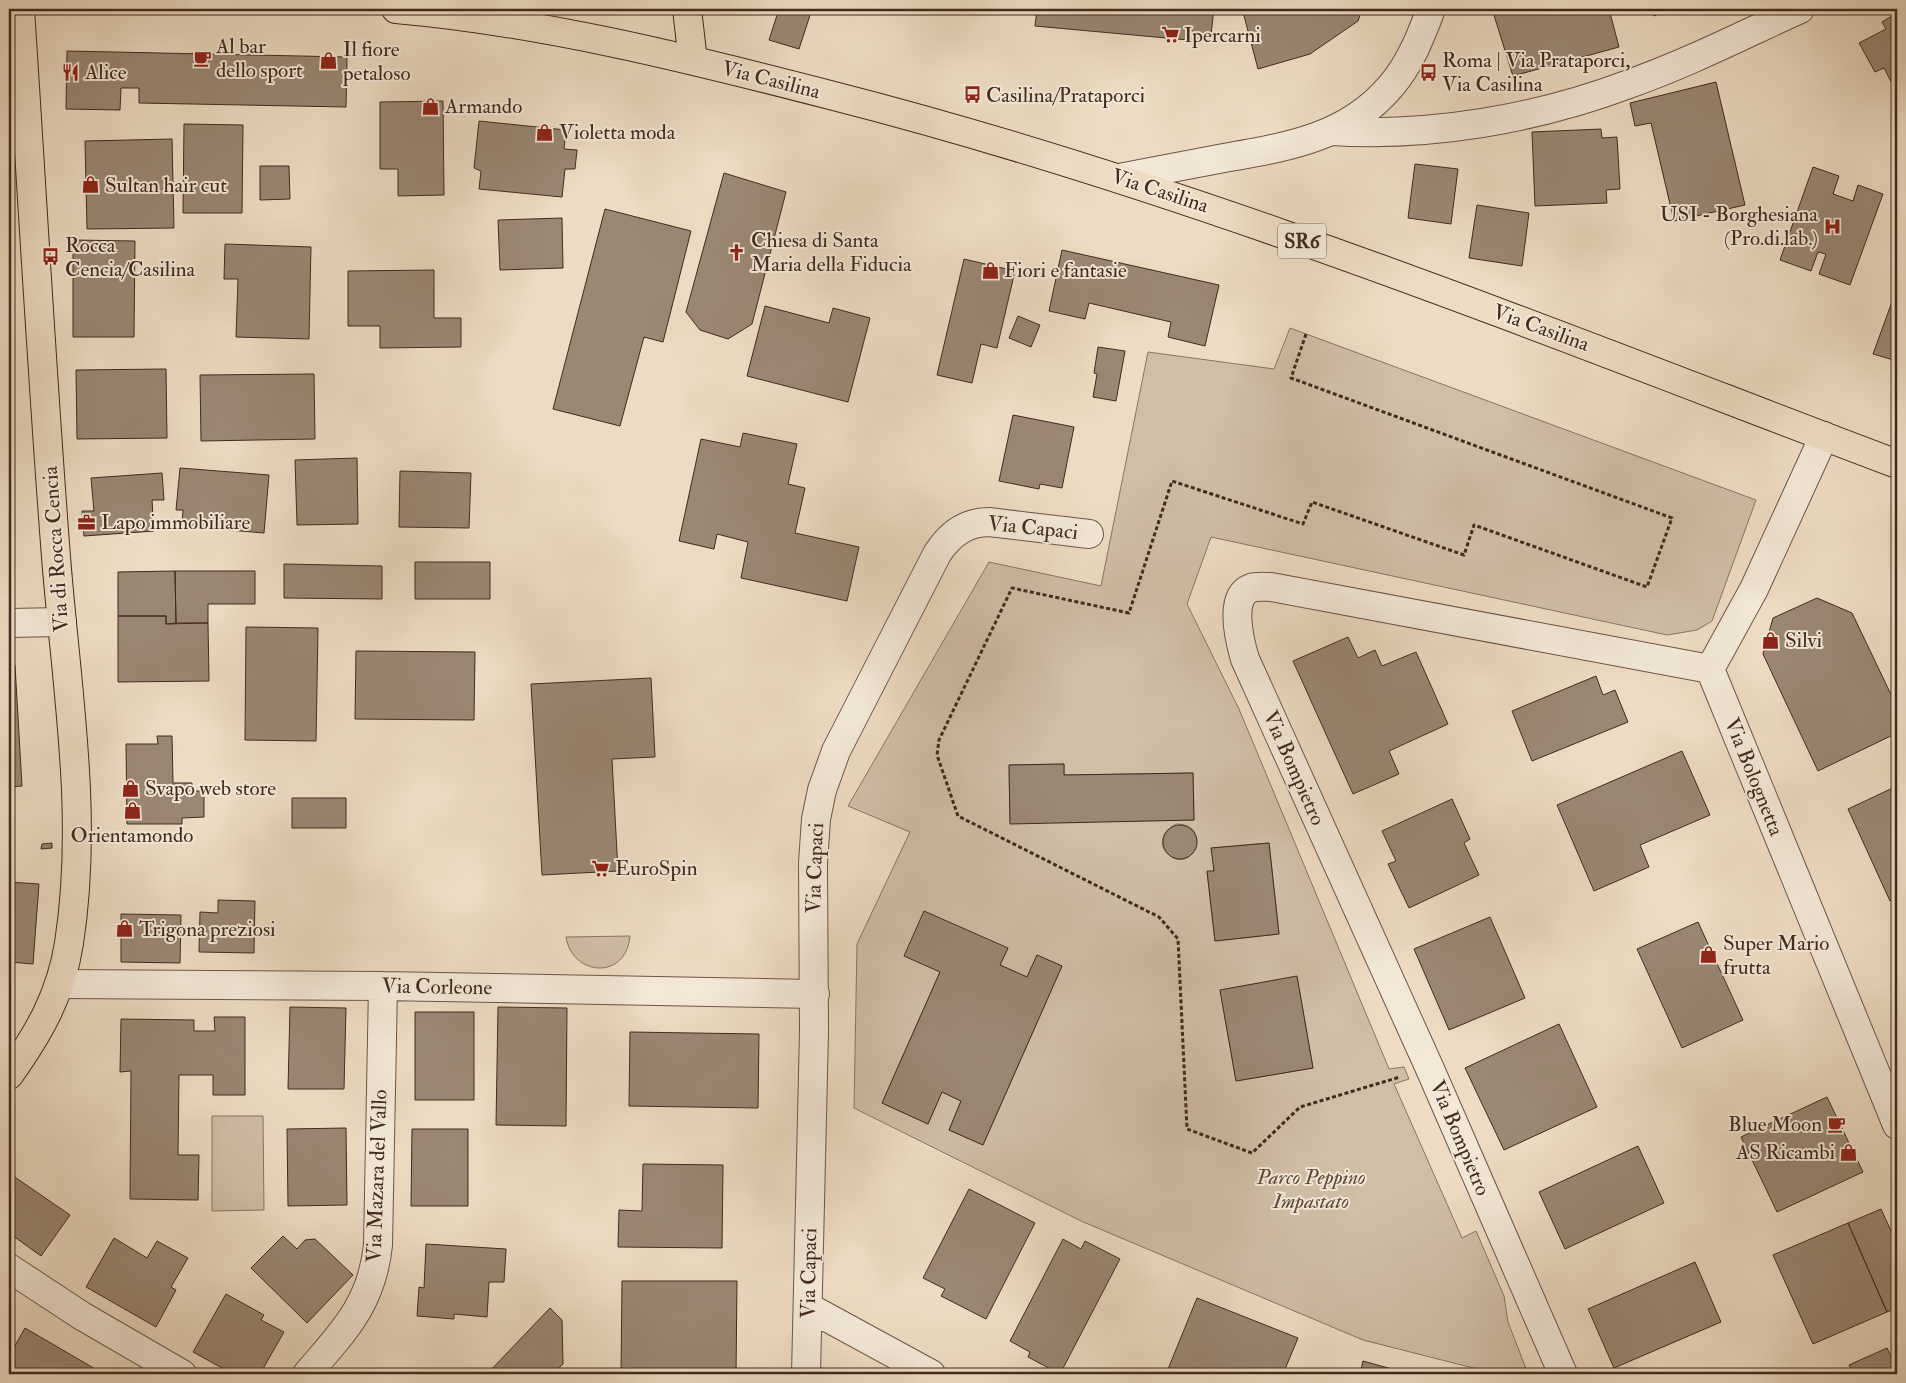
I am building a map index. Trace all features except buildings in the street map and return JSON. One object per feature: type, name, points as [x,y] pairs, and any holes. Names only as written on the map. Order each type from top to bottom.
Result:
[{"type":"main road","name":"Via di Rocca Cencia","points":[[9,1075],[41,1028],[59,984],[69,942],[71,924],[76,827],[75,779],[56,556],[20,9]]},
{"type":"main road","name":"Via Casilina","points":[[396,9],[462,16],[552,30],[693,61],[891,110],[1119,178],[1194,202],[1558,334],[1897,464]]},
{"type":"main road","points":[[687,9],[693,61]]},
{"type":"street","points":[[1119,178],[1293,146],[1331,131],[1361,114],[1390,87],[1414,51],[1431,9]]},
{"type":"street","points":[[1331,131],[1373,132],[1438,128],[1507,118],[1559,106],[1628,85],[1680,64],[1800,9]]},
{"type":"street","points":[[1710,669],[1754,589],[1824,436]]},
{"type":"street","name":"Via Capaci","points":[[806,1374],[815,994],[813,863],[816,819],[822,790],[836,751],[937,554],[952,535],[979,522],[1002,523],[1089,534]]},
{"type":"street","name":"Via Bompietro","points":[[1563,1374],[1430,1069],[1250,672],[1238,632],[1239,604],[1243,594],[1250,588],[1271,587],[1710,669]]},
{"type":"street","points":[[9,623],[62,622]]},
{"type":"street","name":"Via Bolognetta","points":[[1710,669],[1897,1124]]},
{"type":"street","name":"Via Corleone","points":[[59,984],[383,986],[815,994]]},
{"type":"street","name":"Via Mazara del Vallo","points":[[307,1374],[356,1314],[368,1291],[375,1265],[378,1245],[383,986]]},
{"type":"street","points":[[9,1268],[82,1316],[182,1374]]},
{"type":"street","points":[[808,1308],[931,1374]]},
{"type":"green space","name":"Parco Peppino Impastato","points":[[1290,328],[1756,500],[1712,621],[1697,630],[1667,635],[1211,537],[1187,604],[1239,709],[1389,1069],[1404,1067],[1409,1079],[1394,1084],[1462,1238],[1476,1231],[1504,1296],[1508,1322],[1528,1374],[1497,1374],[1363,1340],[1081,1221],[854,1108],[857,944],[910,832],[848,806],[989,562],[1101,586],[1148,352],[1274,369]],"holes":[[[1064,764],[1064,775],[1193,773],[1194,820],[1010,823],[1009,765]],[[1177,824],[1188,826],[1195,832],[1197,840],[1195,848],[1185,859],[1177,859],[1164,850],[1162,841],[1166,832]],[[1269,843],[1279,934],[1215,941],[1207,872],[1214,871],[1212,848]],[[1008,948],[1000,965],[1027,977],[1037,955],[1062,966],[983,1145],[949,1130],[961,1101],[942,1092],[928,1124],[882,1103],[940,972]],[[1297,977],[1313,1068],[1236,1081],[1220,990]]]},
{"type":"green space","points":[[630,936],[626,951],[619,961],[610,966],[599,968],[588,966],[578,960],[570,950],[566,937]]},
{"type":"green space","points":[[212,1116],[263,1116],[264,1210],[212,1211]]},
{"type":"place","name":"Ipercarni","points":[[1170,35]]},
{"type":"place","name":"Al bar dello sport","points":[[202,58]]},
{"type":"place","name":"Il fiore petaloso","points":[[329,61]]},
{"type":"place","name":"Alice","points":[[71,72]]},
{"type":"place","name":"Roma | Via Prataporci, Via Casilina","points":[[1428,72]]},
{"type":"place","name":"Casilina/Prataporci","points":[[972,95]]},
{"type":"place","name":"Armando","points":[[431,106]]},
{"type":"place","name":"Violetta moda","points":[[545,132]]},
{"type":"place","name":"Sultan hair cut","points":[[91,185]]},
{"type":"place","name":"USI - Borghesiana (Pro.di.lab.)","points":[[1832,226]]},
{"type":"place","name":"Chiesa di Santa Maria della Fiducia","points":[[737,252]]},
{"type":"place","name":"Rocca Cencia/Casilina","points":[[51,257]]},
{"type":"place","name":"Fiori e fantasie","points":[[990,270]]},
{"type":"place","name":"Lapo immobiliare","points":[[87,522]]},
{"type":"place","name":"Silvi","points":[[1771,640]]},
{"type":"place","name":"Svapo web store","points":[[131,788]]},
{"type":"place","name":"Orientamondo","points":[[132,810]]},
{"type":"place","name":"EuroSpin","points":[[601,868]]},
{"type":"place","name":"Trigona preziosi","points":[[125,929]]},
{"type":"place","name":"Super Mario frutta","points":[[1709,955]]},
{"type":"place","name":"Blue Moon","points":[[1836,1124]]},
{"type":"place","name":"AS Ricambi","points":[[1849,1152]]}]
